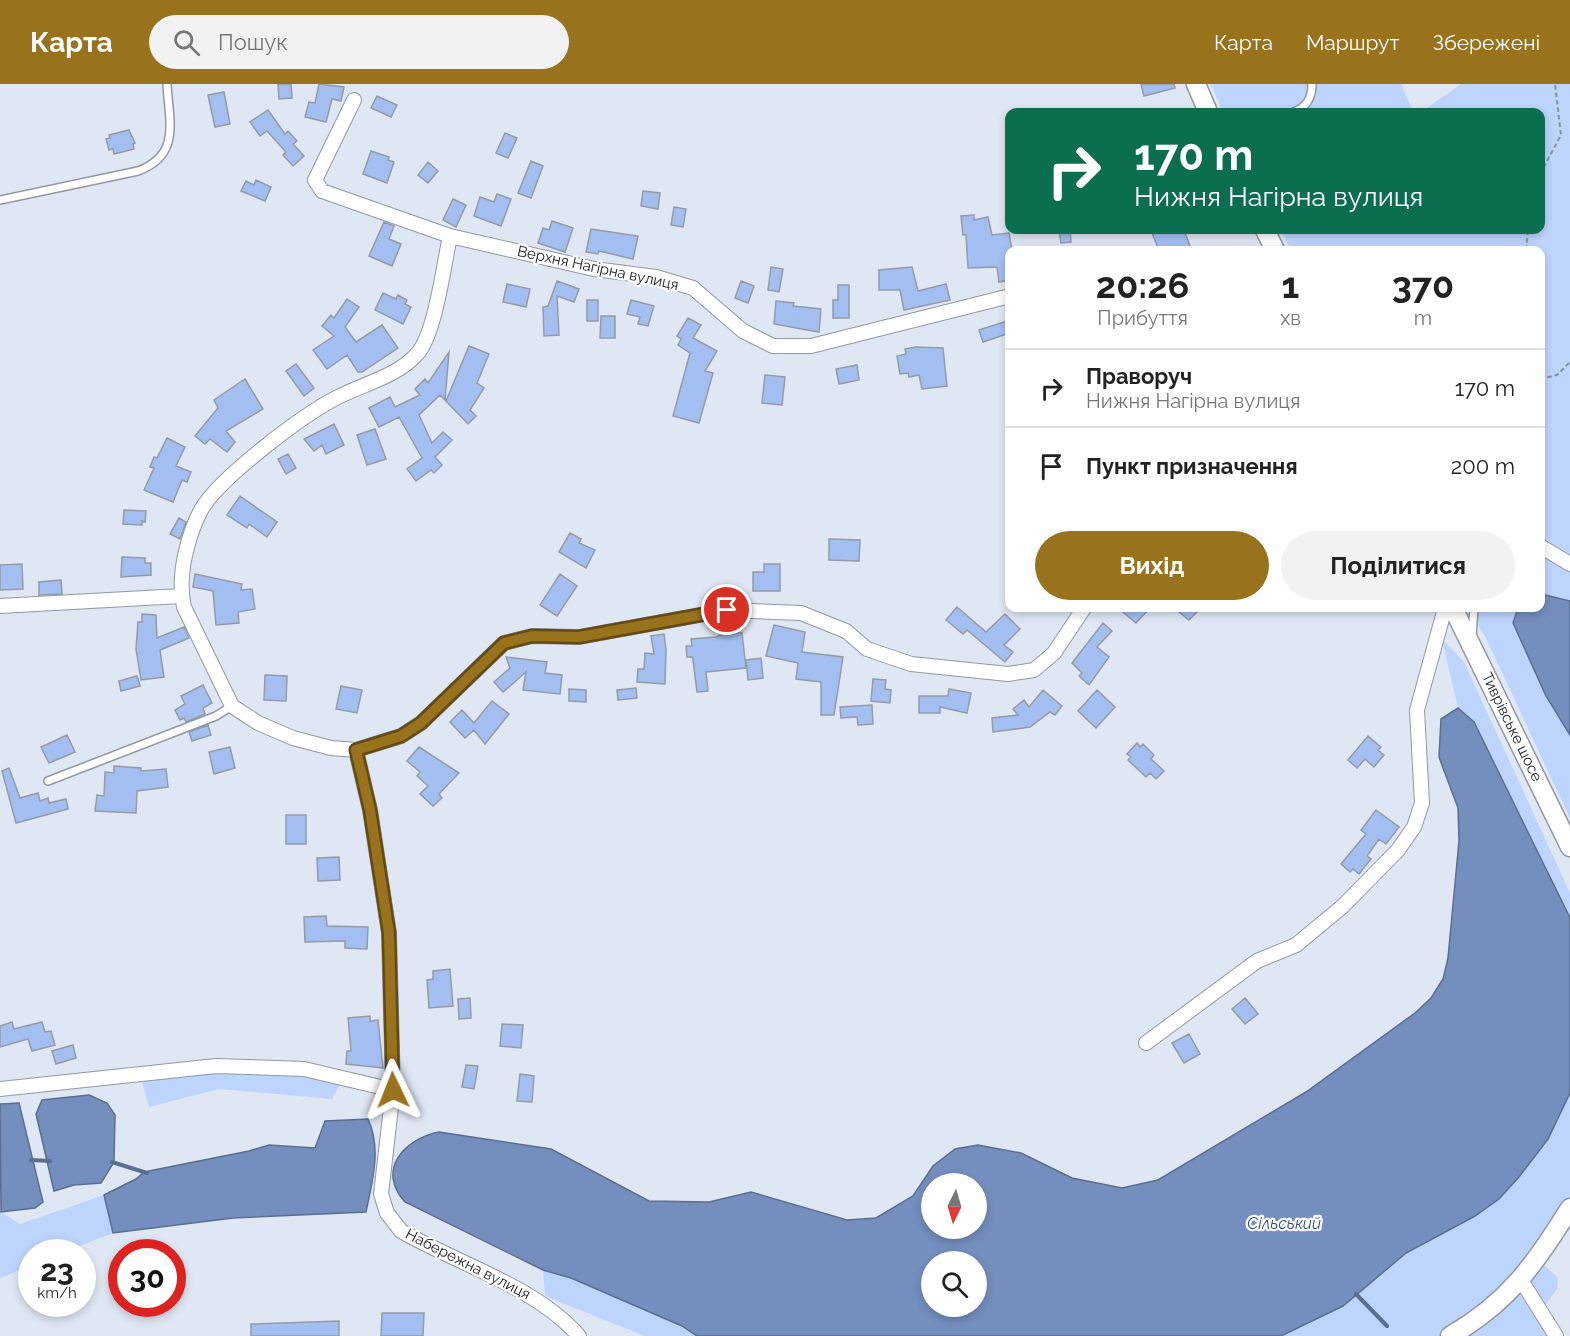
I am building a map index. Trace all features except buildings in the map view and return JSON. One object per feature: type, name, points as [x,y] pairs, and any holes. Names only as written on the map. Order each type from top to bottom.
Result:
[{"type":"main road","points":[[1196,84],[1206,108]]},
{"type":"main road","name":"Тиврівське шосе","points":[[1455,612],[1570,847]]},
{"type":"main road","points":[[1450,1336],[1485,1313],[1521,1280],[1538,1259],[1570,1208]]},
{"type":"street","name":"Верхня Нагірна вулиця","points":[[354,100],[315,180],[322,191],[450,236],[594,269],[656,277],[693,288],[743,331],[773,346],[811,346],[1005,297]]},
{"type":"street","points":[[450,236],[428,336],[420,352],[408,364],[337,397],[301,419],[231,477],[202,508],[189,539],[181,596],[195,633],[232,706],[258,723],[293,738],[331,748],[356,750],[401,736],[421,723],[504,643],[532,636],[579,637],[727,610],[801,613],[846,631],[867,649],[911,664],[1008,674],[1034,670],[1054,653],[1081,612]]},
{"type":"street","points":[[1545,549],[1570,564]]},
{"type":"street","points":[[0,606],[181,596]]},
{"type":"street","points":[[1146,1043],[1257,961],[1296,945],[1343,906],[1398,850],[1414,827],[1422,803],[1417,710],[1444,612]]},
{"type":"street","name":"Набережна вулиця","points":[[356,750],[370,810],[389,933],[393,1090],[381,1194],[387,1213],[401,1231],[540,1301],[579,1336]]},
{"type":"street","points":[[0,1089],[216,1066],[304,1069],[393,1090]]},
{"type":"street","points":[[1521,1280],[1556,1336]]},
{"type":"lane","points":[[0,200],[138,171],[156,163],[162,158],[169,142],[167,84]]},
{"type":"lane","points":[[1300,108],[1308,103],[1312,94],[1312,84]]},
{"type":"lane","points":[[1472,645],[1474,612]]},
{"type":"lane","points":[[48,781],[216,716],[232,706]]},
{"type":"path","points":[[1545,165],[1561,135],[1555,84]]},
{"type":"path","points":[[1545,378],[1557,375],[1570,362]]},
{"type":"shaded area","points":[[1211,84],[1401,84],[1411,108],[1221,108]]},
{"type":"shaded area","points":[[1461,84],[1570,84],[1570,601],[1545,595],[1545,246],[1289,246],[1283,234],[1545,234],[1545,108],[1427,108]]},
{"type":"shaded area","points":[[1470,612],[1517,612],[1513,623],[1546,696],[1570,735],[1570,818],[1485,636]]},
{"type":"shaded area","points":[[1442,639],[1464,662],[1570,893],[1570,918],[1474,722],[1458,708]]},
{"type":"shaded area","points":[[1570,1052],[1570,1208],[1538,1259],[1558,1278],[1557,1289],[1541,1311],[1556,1336],[1261,1336]]},
{"type":"shaded area","points":[[186,1069],[344,1077],[332,1099],[219,1089],[149,1107],[140,1075]]},
{"type":"shaded area","points":[[104,1195],[113,1233],[96,1240],[18,1239],[18,1271],[0,1278],[0,1211],[20,1224]]},
{"type":"shaded area","points":[[543,1270],[571,1278],[682,1326],[698,1336],[645,1336],[545,1296]]},
{"type":"water","points":[[1545,595],[1570,601],[1570,735],[1546,696],[1513,623],[1517,612],[1545,612]]},
{"type":"water","name":"Сільський","points":[[1458,708],[1474,722],[1570,918],[1570,1093],[1548,1139],[1499,1199],[1475,1216],[1406,1253],[1343,1306],[1281,1336],[697,1336],[682,1326],[571,1278],[543,1270],[405,1202],[397,1190],[393,1179],[398,1158],[415,1141],[439,1132],[551,1149],[649,1201],[709,1202],[751,1192],[847,1220],[876,1218],[913,1196],[921,1184],[921,1239],[987,1239],[987,1173],[928,1173],[933,1166],[955,1149],[978,1145],[1021,1153],[1072,1178],[1122,1188],[1158,1180],[1306,1092],[1415,1013],[1431,998],[1443,979],[1448,958],[1459,841],[1458,808],[1439,757],[1441,719]]},
{"type":"water","points":[[89,1095],[107,1103],[115,1115],[114,1162],[101,1183],[74,1185],[54,1191],[36,1114],[42,1100]]},
{"type":"water","points":[[19,1103],[43,1202],[35,1208],[1,1212],[0,1104]]},
{"type":"water","points":[[368,1119],[375,1154],[366,1212],[233,1218],[113,1233],[104,1195],[136,1179],[144,1172],[269,1145],[315,1148],[325,1121]]},
{"type":"waterway","points":[[31,1160],[50,1161]]},
{"type":"waterway","points":[[112,1162],[147,1173]]},
{"type":"waterway","points":[[1356,1294],[1387,1326]]},
{"type":"route","points":[[393,1090],[389,933],[370,810],[356,750],[401,736],[421,723],[504,643],[532,636],[579,637],[727,610]]}]
